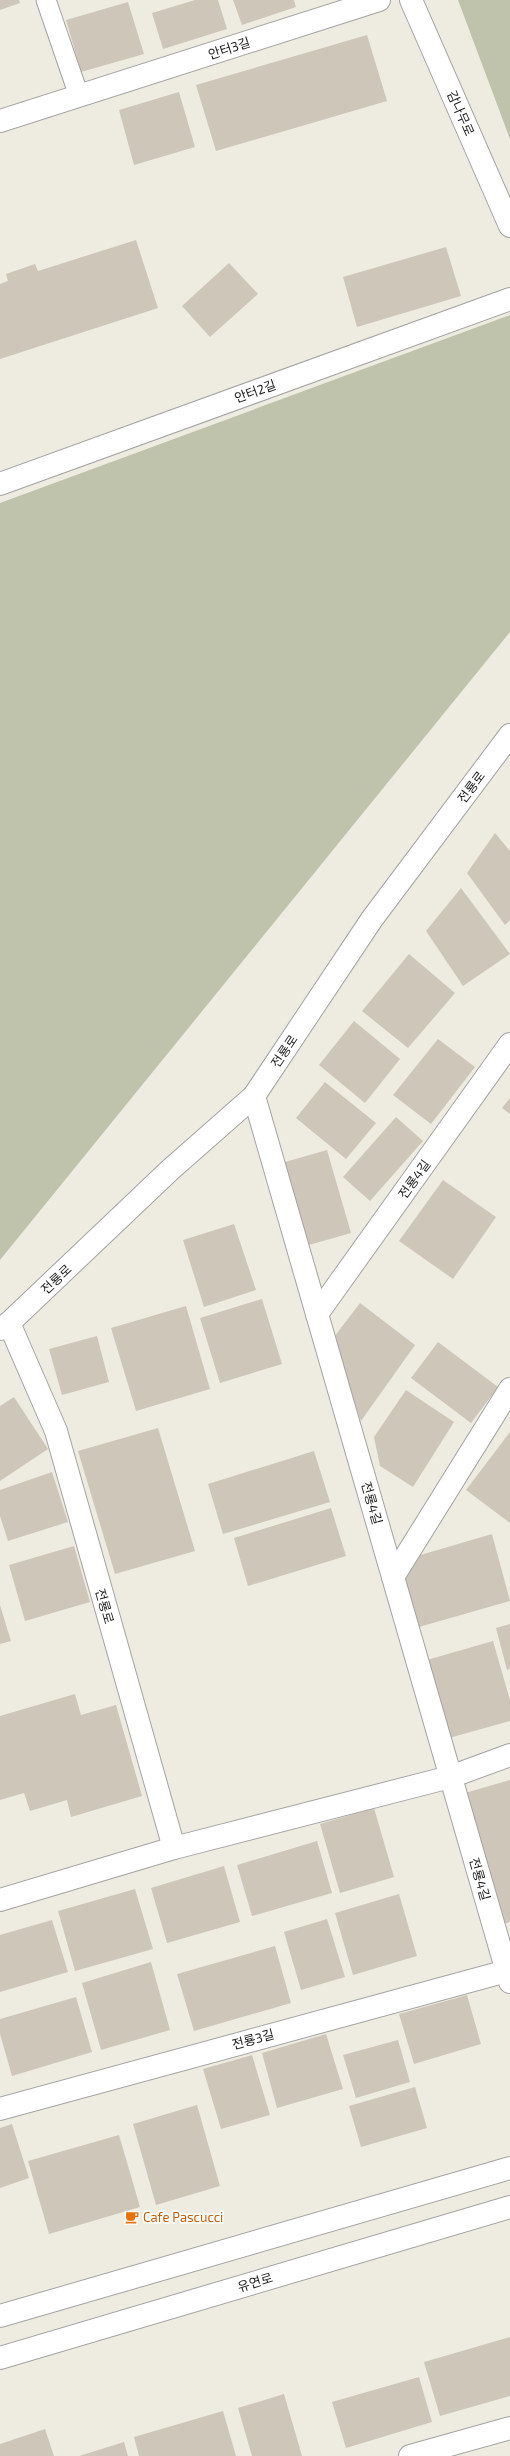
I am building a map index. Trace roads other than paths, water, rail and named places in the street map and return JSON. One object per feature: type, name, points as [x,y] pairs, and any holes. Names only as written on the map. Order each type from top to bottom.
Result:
[{"type":"street","name":"안터3길","points":[[0,121],[379,0]]},
{"type":"street","name":"감나무로","points":[[411,0],[510,226]]},
{"type":"street","name":"안터2길","points":[[0,484],[510,299]]},
{"type":"street","name":"전룡로","points":[[174,1848],[56,1431],[5,1326],[170,1170],[254,1096],[372,920],[510,735]]},
{"type":"street","name":"전룡4길","points":[[317,1314],[510,1044]]},
{"type":"street","name":"전룡4길","points":[[254,1096],[450,1777],[509,1975]]},
{"type":"street","points":[[393,1577],[510,1389]]},
{"type":"street","points":[[0,1900],[174,1848],[450,1777],[510,1755]]},
{"type":"street","name":"전룡3길","points":[[0,2109],[509,1975]]},
{"type":"street","points":[[0,2316],[510,2168]]},
{"type":"street","name":"유연로","points":[[0,2358],[510,2207]]},
{"type":"street","points":[[410,2456],[510,2428]]},
{"type":"lane","points":[[46,0],[79,96]]},
{"type":"place","name":"Cafe Pascucci","points":[[132,2217]]}]
